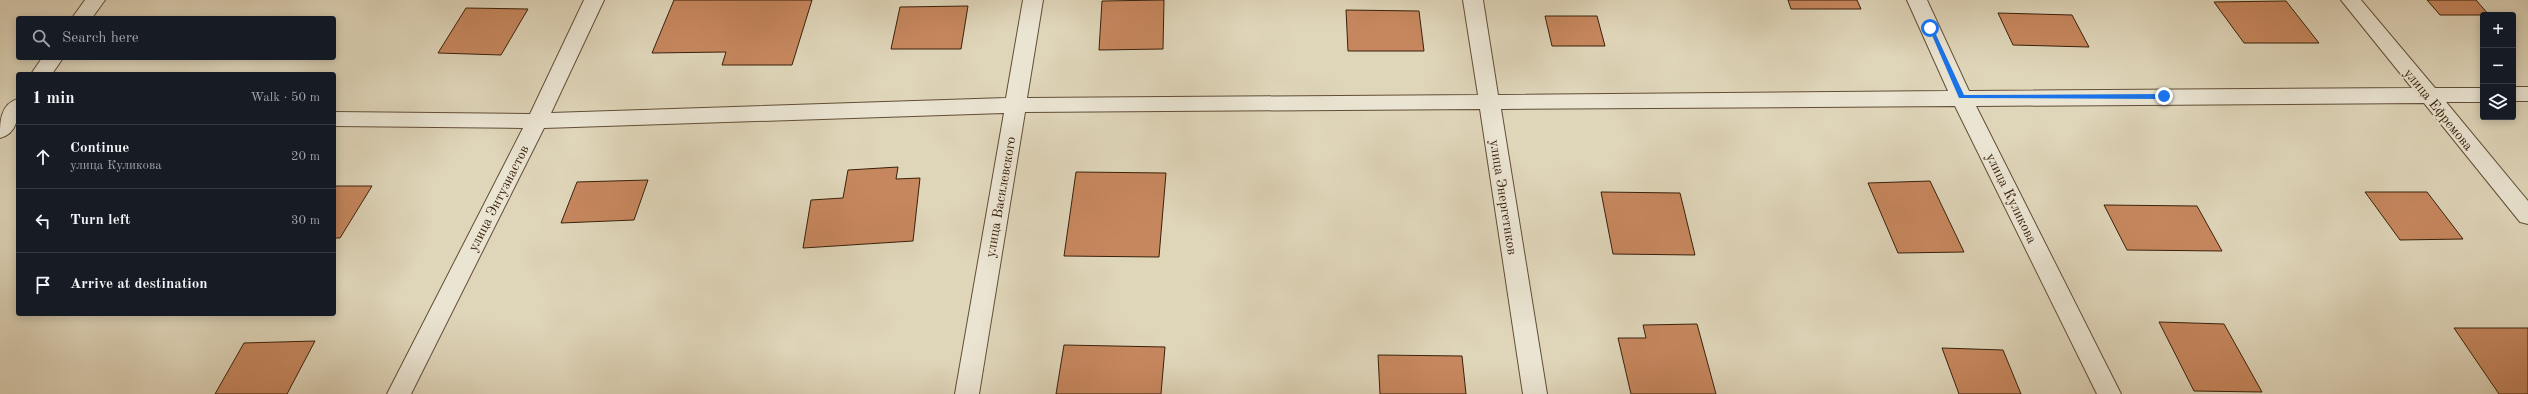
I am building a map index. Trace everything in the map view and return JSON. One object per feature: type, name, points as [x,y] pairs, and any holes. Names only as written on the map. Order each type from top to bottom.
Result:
[{"type":"street","points":[[83,16],[95,0]]},
{"type":"street","name":"улица Энтузиастов","points":[[399,394],[537,121],[594,0]]},
{"type":"street","name":"улица Василевского","points":[[966,394],[1033,0]]},
{"type":"street","name":"улица Энергетиков","points":[[1473,0],[1535,394]]},
{"type":"street","name":"улица Куликова","points":[[1917,0],[1962,97],[2109,394]]},
{"type":"street","name":"улица Ефремова","points":[[2351,0],[2428,96],[2528,216]]},
{"type":"street","points":[[42,72],[52,60]]},
{"type":"street","points":[[2516,94],[2528,94]]},
{"type":"street","points":[[336,119],[537,121],[1015,105],[1489,100],[2480,95]]},
{"type":"street","points":[[6,125],[16,109]]},
{"type":"building","points":[[674,0],[812,0],[792,65],[722,65],[726,52],[652,53]]},
{"type":"building","points":[[1164,0],[1163,49],[1099,50],[1102,1]]},
{"type":"building","points":[[1788,0],[1857,0],[1861,9],[1791,9]]},
{"type":"building","points":[[2427,0],[2476,0],[2486,12],[2480,12],[2480,15],[2440,15]]},
{"type":"building","points":[[2286,1],[2319,43],[2244,43],[2214,2]]},
{"type":"building","points":[[968,6],[961,49],[891,49],[900,7]]},
{"type":"building","points":[[466,8],[528,9],[501,55],[438,53]]},
{"type":"building","points":[[1346,10],[1419,11],[1424,51],[1348,51]]},
{"type":"building","points":[[1998,13],[2072,15],[2089,47],[2013,45]]},
{"type":"building","points":[[1545,16],[1597,16],[1605,46],[1552,46]]},
{"type":"building","points":[[898,167],[896,179],[920,178],[913,241],[803,248],[811,200],[843,198],[848,170]]},
{"type":"building","points":[[1076,172],[1166,173],[1159,257],[1064,256]]},
{"type":"building","points":[[648,180],[634,220],[561,223],[577,182]]},
{"type":"building","points":[[1930,181],[1964,252],[1898,253],[1868,183]]},
{"type":"building","points":[[336,186],[372,186],[340,238],[336,238]]},
{"type":"building","points":[[1601,192],[1680,193],[1695,255],[1613,254]]},
{"type":"building","points":[[2365,192],[2427,192],[2463,239],[2400,240]]},
{"type":"building","points":[[2104,205],[2197,206],[2222,251],[2127,250]]},
{"type":"building","points":[[2159,322],[2224,324],[2262,392],[2194,391]]},
{"type":"building","points":[[1697,324],[1716,394],[1631,394],[1618,338],[1646,338],[1643,325]]},
{"type":"building","points":[[2454,328],[2528,328],[2528,394],[2499,394]]},
{"type":"building","points":[[315,341],[287,394],[215,394],[244,343]]},
{"type":"building","points":[[1064,345],[1165,347],[1161,394],[1056,394]]},
{"type":"building","points":[[1942,348],[2003,350],[2021,394],[1959,394]]},
{"type":"building","points":[[1378,355],[1462,356],[1466,394],[1380,394]]},
{"type":"route","points":[[1930,28],[1962,97],[2164,96]]}]
